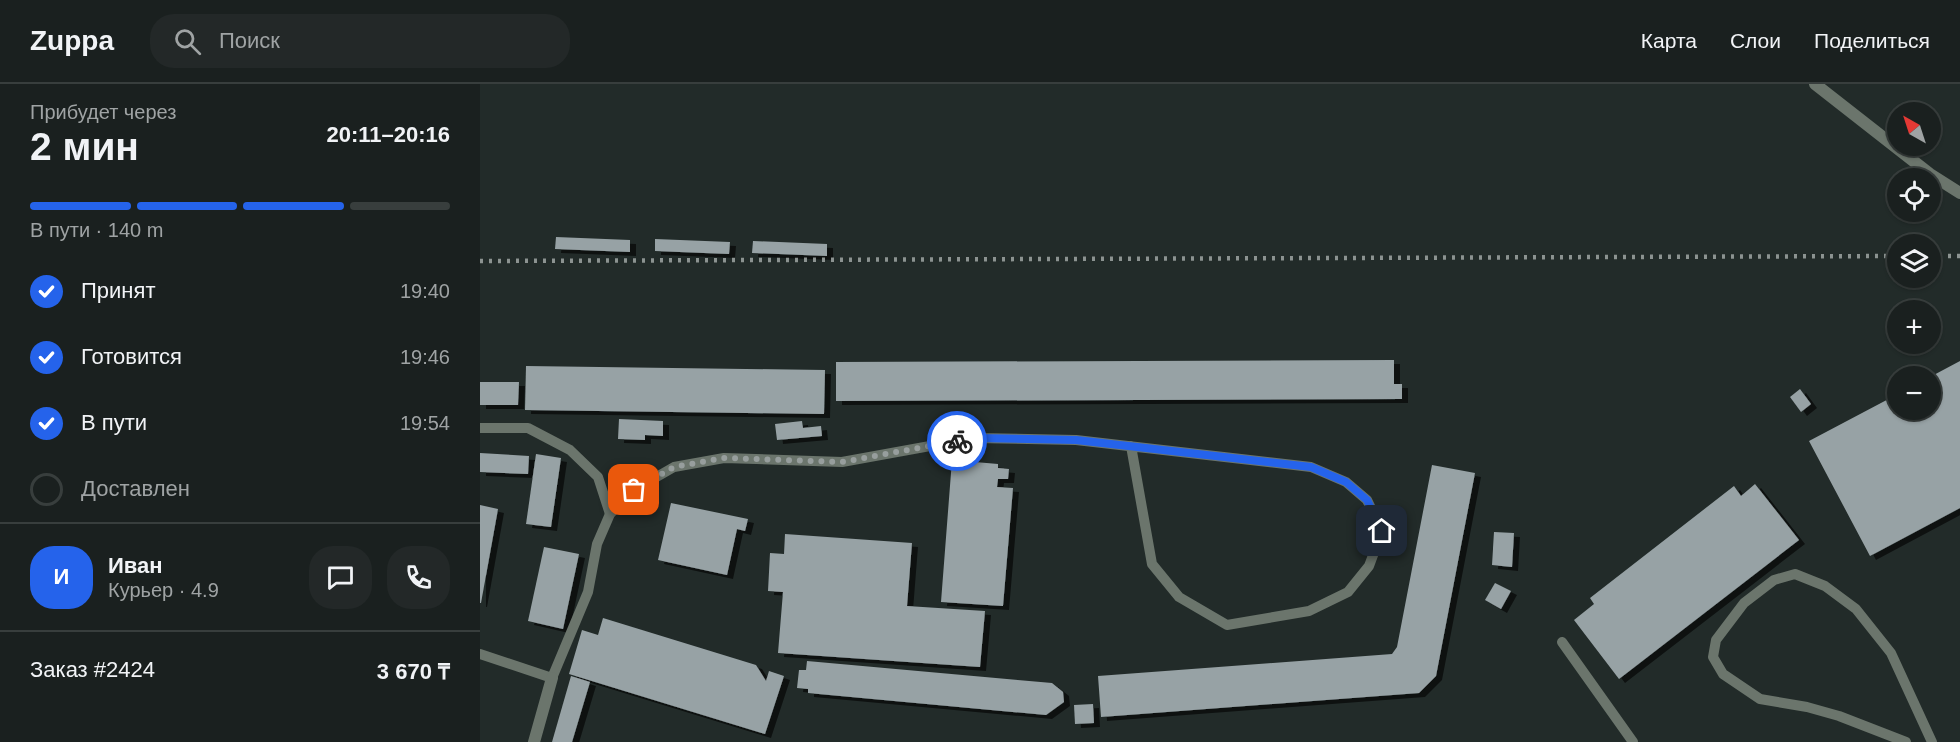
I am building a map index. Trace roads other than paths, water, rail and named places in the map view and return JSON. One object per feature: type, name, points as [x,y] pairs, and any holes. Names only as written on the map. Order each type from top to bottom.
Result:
[{"type":"street","points":[[1815,84],[1930,174],[1960,192]]},
{"type":"street","points":[[534,742],[552,678]]},
{"type":"lane","points":[[480,428],[528,428],[570,450],[598,477],[610,514]]},
{"type":"lane","points":[[480,654],[552,678],[588,592],[597,544],[610,514],[634,490],[674,467],[724,458],[842,462],[974,438],[1076,440],[1131,446],[1311,467],[1346,482],[1367,500],[1382,531],[1369,566],[1347,592],[1309,611],[1227,625],[1179,597],[1152,564],[1131,446]]},
{"type":"lane","points":[[1906,742],[1839,716],[1798,705],[1760,699],[1723,674],[1713,657],[1716,640],[1744,603],[1774,580],[1795,574],[1825,586],[1856,609],[1891,653],[1932,742]]},
{"type":"lane","points":[[1562,642],[1633,742]]},
{"type":"railway","points":[[480,261],[1887,256]]},
{"type":"railway","points":[[1941,256],[1960,256]]}]
